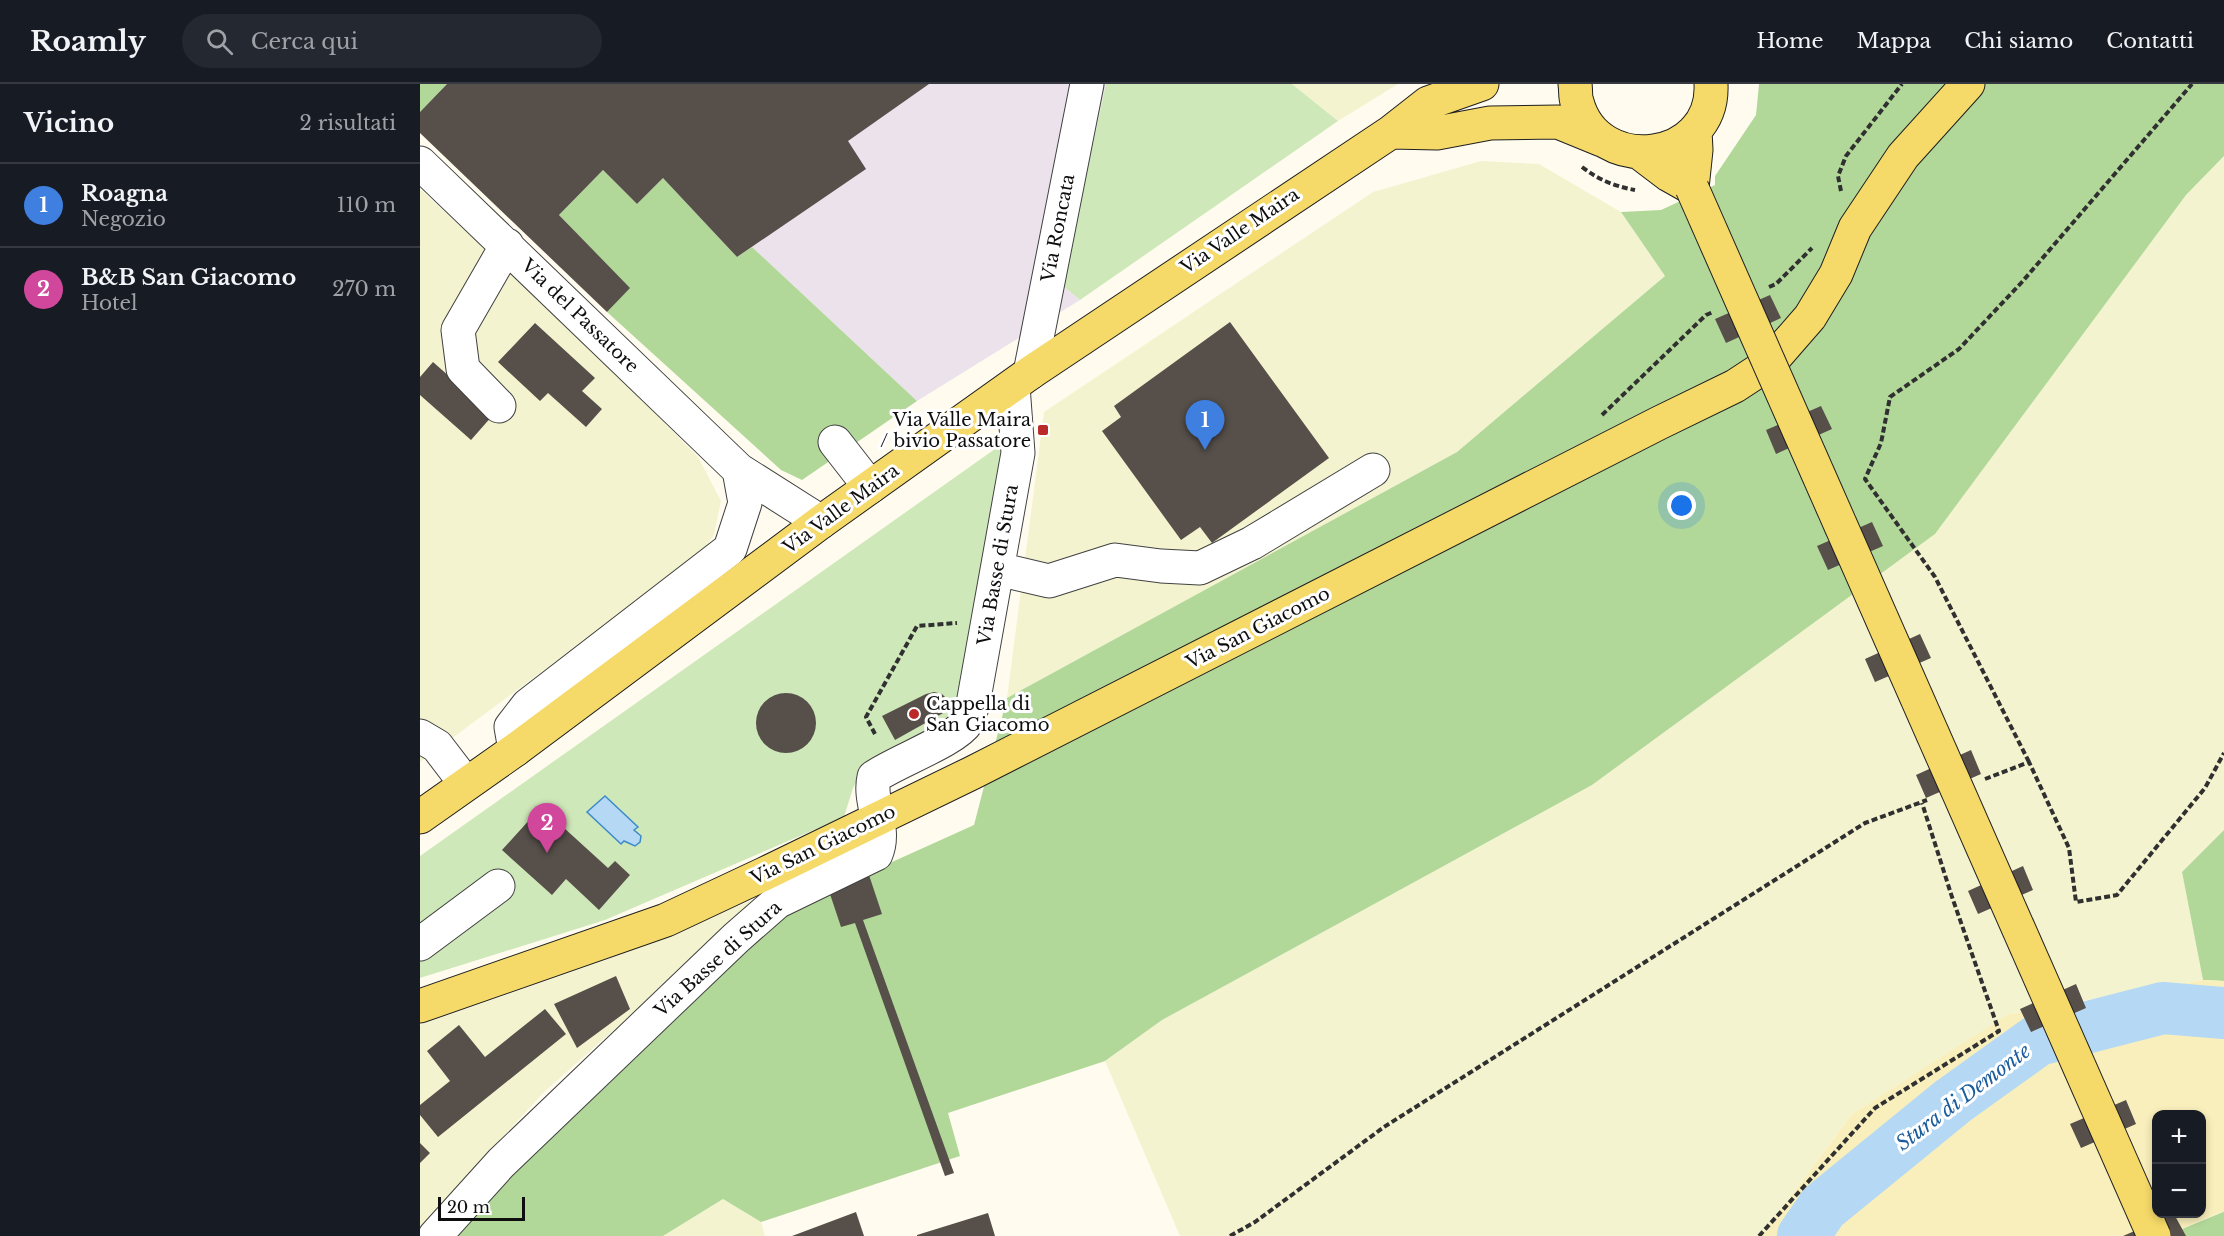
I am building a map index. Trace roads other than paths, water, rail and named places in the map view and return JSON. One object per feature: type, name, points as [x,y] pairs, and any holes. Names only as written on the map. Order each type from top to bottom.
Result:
[{"type":"main road","name":"Via Valle Maira","points":[[420,817],[515,750],[821,522],[1022,379],[1391,132],[1428,103],[1482,84]]},
{"type":"main road","points":[[1575,84],[1577,102],[1586,123],[1602,140]]},
{"type":"main road","name":"Via San Giacomo","points":[[420,1006],[666,920],[993,762],[1735,386],[1770,363],[1810,317],[1836,274],[1855,228],[1903,156],[1968,84]]},
{"type":"main road","points":[[1391,132],[1437,133],[1490,123],[1558,122],[1620,149],[1640,153],[1660,151],[1679,143],[1695,130],[1706,113],[1713,87]]},
{"type":"main road","points":[[1695,130],[1696,150],[1692,188],[2154,1236]]},
{"type":"main road","points":[[1640,153],[1669,175],[1692,188]]},
{"type":"street","name":"Via Roncata","points":[[1022,379],[1087,84]]},
{"type":"street","name":"Via del Passatore","points":[[420,163],[739,470],[821,522]]},
{"type":"street","points":[[499,406],[463,369],[458,330],[507,245]]},
{"type":"street","name":"Via Basse di Stura","points":[[435,1236],[501,1163],[736,938],[777,902],[876,854],[880,843],[871,789],[874,777],[886,768],[957,733],[967,721],[973,704],[1018,453],[1022,379]]},
{"type":"street","points":[[835,442],[870,487]]},
{"type":"street","points":[[515,750],[511,727],[528,705],[730,549],[745,503],[739,470]]},
{"type":"street","points":[[998,569],[1049,581],[1116,560],[1200,568],[1252,543],[1373,470]]},
{"type":"street","points":[[420,736],[437,746],[466,784]]},
{"type":"street","points":[[420,944],[498,886]]},
{"type":"water","points":[[605,796],[638,827],[634,830],[641,836],[640,842],[635,846],[624,841],[621,844],[587,812]]},
{"type":"waterway","name":"Stura di Demonte","points":[[1803,1236],[1823,1207],[1953,1101],[2038,1040],[2163,1008],[2224,1013]]},
{"type":"railway","points":[[1704,188],[2152,1202]]},
{"type":"railway","points":[[1686,196],[2145,1236]]},
{"type":"railway","points":[[2160,1218],[2168,1236]]},
{"type":"place","name":"Via Valle Maira / bivio Passatore","points":[[1043,430]]},
{"type":"place","name":"Roagna","points":[[1205,450]]},
{"type":"place","name":"Cappella di San Giacomo","points":[[914,714]]},
{"type":"place","name":"B&B San Giacomo","points":[[547,853]]}]
